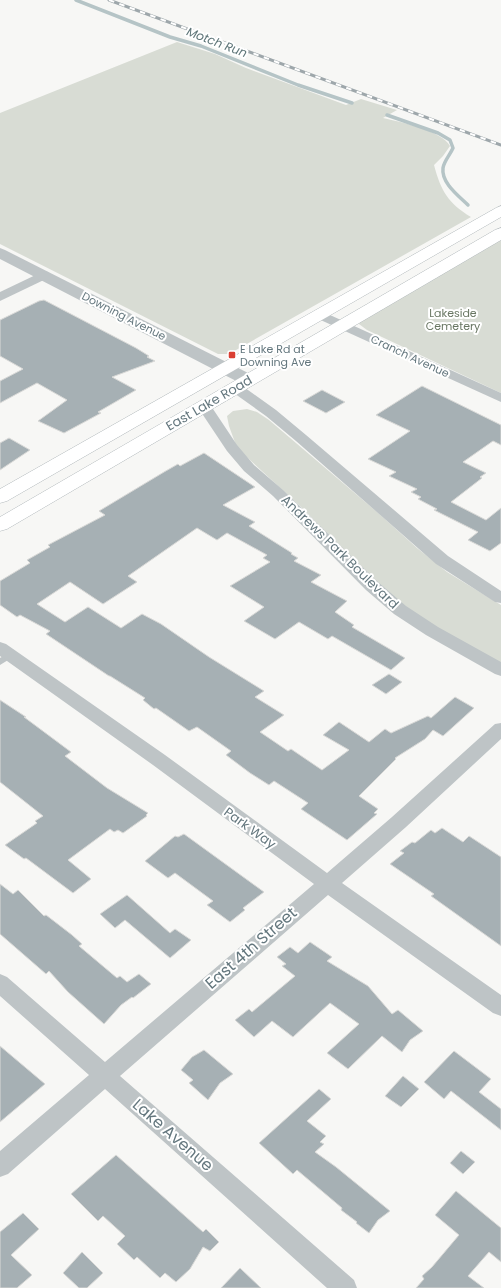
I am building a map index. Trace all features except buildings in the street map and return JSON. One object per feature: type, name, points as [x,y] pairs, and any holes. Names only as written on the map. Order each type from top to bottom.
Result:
[{"type":"main road","name":"East Lake Road","points":[[0,497],[501,211]]},
{"type":"main road","name":"East Lake Road","points":[[0,525],[501,232]]},
{"type":"street","name":"Downing Avenue","points":[[0,253],[226,368],[242,384]]},
{"type":"street","points":[[0,297],[44,276]]},
{"type":"street","name":"Cranch Avenue","points":[[319,314],[501,398]]},
{"type":"street","points":[[242,384],[271,413],[442,560],[501,598]]},
{"type":"street","name":"Andrews Park Boulevard","points":[[204,406],[232,448],[249,468],[278,493],[372,586],[400,610],[501,670]]},
{"type":"street","name":"Park Way","points":[[3,655],[159,760],[327,883],[501,1007]]},
{"type":"street","name":"East 4th Street","points":[[0,1166],[399,822],[501,729]]},
{"type":"street","name":"Lake Avenue","points":[[0,983],[345,1288]]},
{"type":"green space","points":[[177,42],[215,54],[246,68],[346,105],[361,99],[397,110],[383,118],[409,124],[429,131],[445,140],[450,146],[434,165],[446,196],[456,207],[471,217],[229,354],[218,354],[0,244],[0,113]]},
{"type":"green space","name":"Lakeside Cemetery","points":[[501,238],[501,393],[367,330],[359,324],[360,322]]},
{"type":"green space","points":[[247,409],[257,412],[269,420],[417,548],[447,572],[501,605],[501,666],[438,631],[390,595],[302,508],[237,448],[227,416],[233,411]]},
{"type":"waterway","name":"Motch Run","points":[[76,0],[170,37],[201,46],[298,85],[352,103]]},
{"type":"waterway","name":"Motch Run","points":[[387,115],[438,133],[450,140],[453,148],[443,168],[443,174],[451,189],[468,205]]},
{"type":"railway","points":[[109,0],[501,145]]},
{"type":"place","name":"E Lake Rd at Downing Ave","points":[[232,355]]}]
